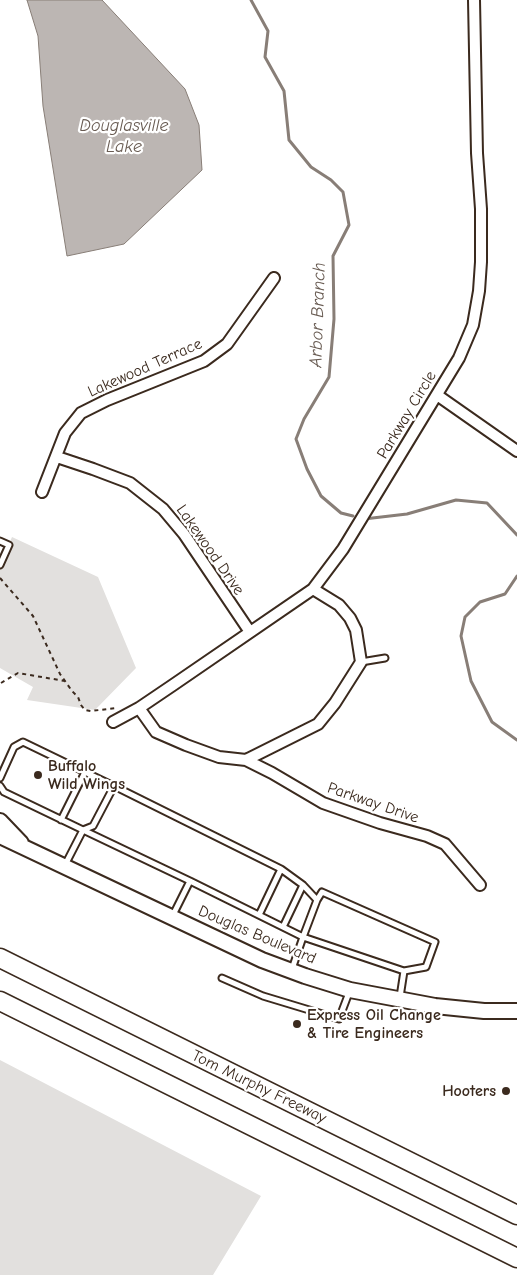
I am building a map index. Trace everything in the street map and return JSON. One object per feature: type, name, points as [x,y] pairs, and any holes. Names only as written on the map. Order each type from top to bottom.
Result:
[{"type":"highway","name":"Tom Murphy Freeway","points":[[0,958],[517,1215]]},
{"type":"highway","points":[[0,1001],[517,1258]]},
{"type":"highway","points":[[421,1167],[517,1210]]},
{"type":"main road","points":[[0,821],[27,849]]},
{"type":"main road","name":"Douglas Boulevard","points":[[0,836],[262,960],[291,971],[350,990],[400,1000],[484,1011],[517,1011]]},
{"type":"street","name":"Parkway Circle","points":[[113,722],[135,710],[313,589],[343,549],[459,358],[473,325],[479,290],[481,262],[474,0]]},
{"type":"street","name":"Lakewood Terrace","points":[[42,492],[66,433],[82,413],[107,400],[204,361],[227,344],[274,278]]},
{"type":"street","points":[[437,395],[517,450]]},
{"type":"street","name":"Lakewood Drive","points":[[56,457],[130,483],[163,509],[184,534],[250,632]]},
{"type":"street","points":[[246,760],[318,724],[335,703],[361,662],[356,630],[350,618],[339,605],[313,589]]},
{"type":"street","name":"Parkway Drive","points":[[135,710],[156,732],[186,745],[219,757],[246,760],[323,803],[387,825],[427,836],[445,844],[480,885]]},
{"type":"lane","points":[[0,541],[9,545],[0,565]]},
{"type":"lane","points":[[361,662],[385,658]]},
{"type":"lane","points":[[0,778],[14,746],[23,742],[281,869],[304,885],[317,900]]},
{"type":"lane","points":[[60,820],[84,772]]},
{"type":"lane","points":[[0,786],[4,792],[60,820],[303,937],[404,971],[426,967],[435,942],[322,892],[317,900],[303,937],[291,971]]},
{"type":"lane","points":[[64,867],[83,830],[93,826],[114,786]]},
{"type":"lane","points":[[260,915],[281,869]]},
{"type":"lane","points":[[172,918],[190,881]]},
{"type":"lane","points":[[283,927],[304,885]]},
{"type":"lane","points":[[400,1000],[404,971]]},
{"type":"lane","points":[[222,978],[263,996],[339,1019],[350,990]]},
{"type":"path","points":[[0,578],[33,616],[65,681],[78,697],[81,706],[85,710],[114,708],[135,710]]},
{"type":"path","points":[[1,683],[18,673],[65,681]]},
{"type":"shaded area","points":[[12,537],[98,577],[136,668],[95,710],[27,700],[33,687],[0,668],[0,565]]},
{"type":"shaded area","points":[[0,1060],[261,1196],[213,1275],[0,1275]]},
{"type":"water","name":"Douglasville Lake","points":[[27,0],[102,0],[185,89],[199,125],[202,170],[124,244],[67,256],[43,106],[38,36]]},
{"type":"waterway","name":"Arbor Branch","points":[[251,0],[268,31],[265,57],[284,91],[289,140],[311,167],[331,180],[343,192],[349,225],[333,256],[334,319],[329,377],[304,419],[296,439],[307,469],[321,496],[341,513],[353,516]]},
{"type":"waterway","name":"Arbor Branch","points":[[364,519],[407,514],[456,500],[487,503],[517,535]]},
{"type":"waterway","name":"Arbor Branch","points":[[517,576],[505,594],[480,602],[465,617],[461,636],[471,681],[492,722],[517,740]]},
{"type":"place","name":"Buffalo Wild Wings","points":[[38,775]]},
{"type":"place","name":"Express Oil Change & Tire Engineers","points":[[297,1024]]},
{"type":"place","name":"Hooters","points":[[506,1091]]}]
